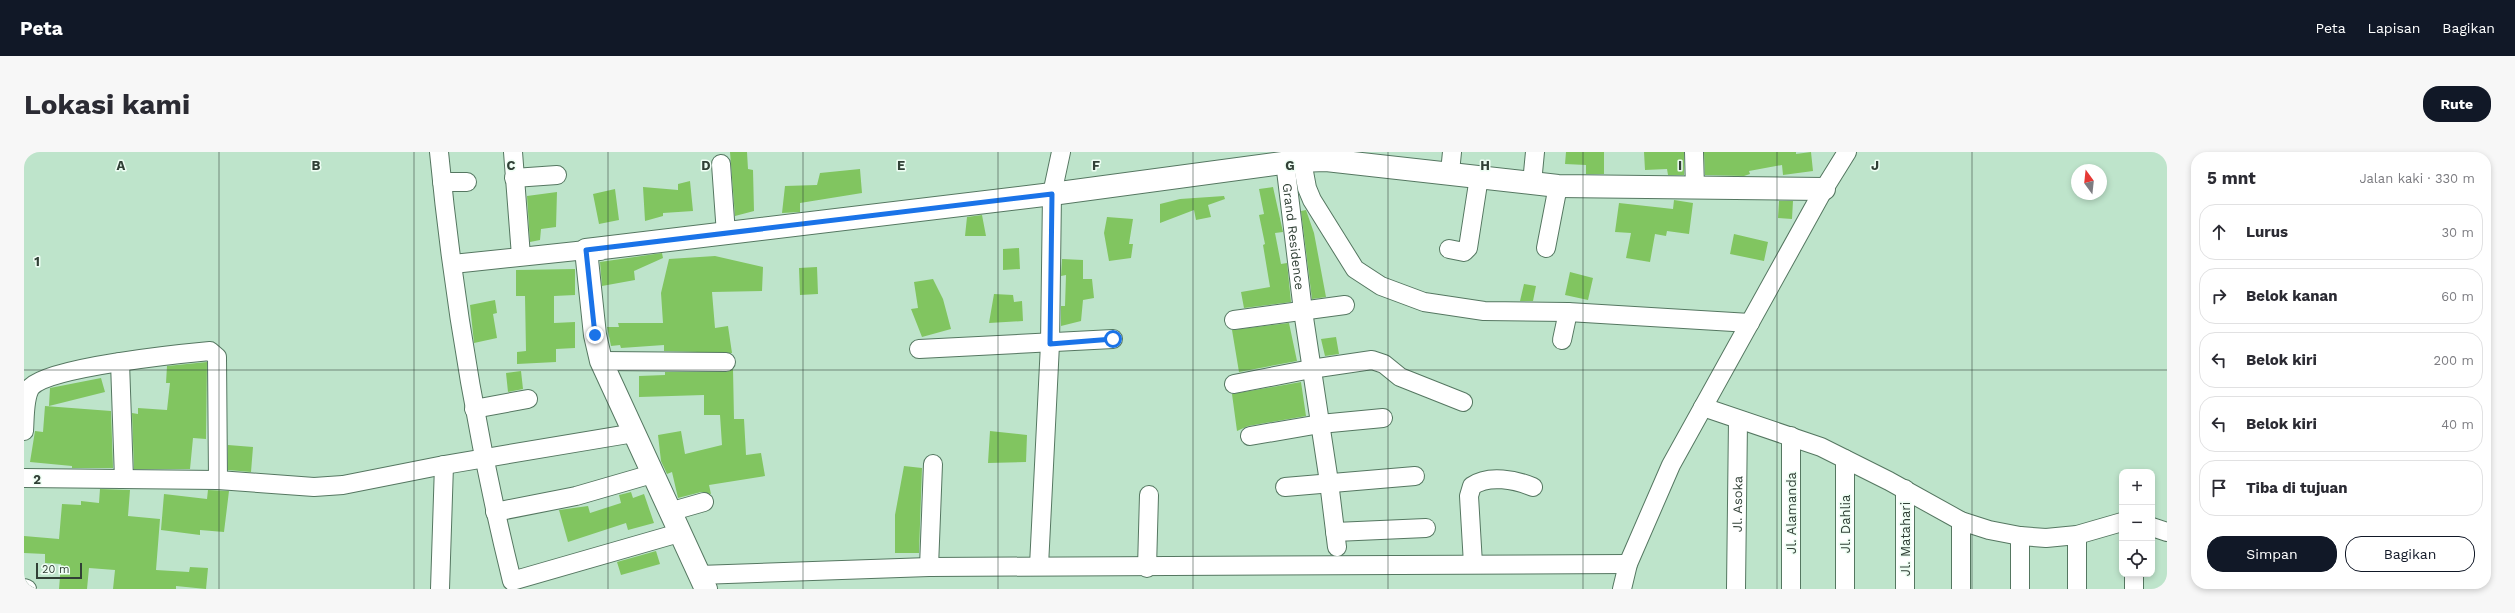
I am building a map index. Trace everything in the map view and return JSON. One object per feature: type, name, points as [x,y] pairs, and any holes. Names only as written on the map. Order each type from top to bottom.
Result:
[{"type":"street","points":[[439,152],[453,264],[474,409],[495,512],[513,585],[679,533]]},
{"type":"street","points":[[513,152],[521,256]]},
{"type":"street","points":[[1039,566],[1050,344],[1052,194],[1061,152]]},
{"type":"street","points":[[1532,183],[1535,152]]},
{"type":"street","points":[[1694,152],[1695,188]]},
{"type":"street","points":[[1622,589],[1628,564],[1671,464],[1824,189],[1847,152]]},
{"type":"street","points":[[453,264],[726,234],[1052,194],[1295,159],[1451,162],[1479,177],[1558,186],[1824,189]]},
{"type":"street","points":[[1295,159],[1312,200],[1355,269],[1381,286],[1424,302],[1452,308],[1484,311],[1568,312],[1750,323]]},
{"type":"street","name":"Grand Residence","points":[[1295,159],[1303,311],[1329,482],[1336,540],[1426,528]]},
{"type":"street","points":[[721,164],[726,234]]},
{"type":"street","points":[[514,178],[557,175]]},
{"type":"street","points":[[1449,249],[1464,252],[1468,248],[1479,177]]},
{"type":"street","points":[[442,182],[467,182]]},
{"type":"street","points":[[1546,248],[1558,186]]},
{"type":"street","points":[[586,250],[595,335],[601,361],[669,512],[703,582],[929,567],[1039,566],[1147,568],[1473,564],[1628,564]]},
{"type":"street","points":[[1234,320],[1345,304]]},
{"type":"street","points":[[1562,340],[1568,312]]},
{"type":"street","points":[[919,349],[1050,344],[1113,339]]},
{"type":"street","points":[[24,431],[25,396],[31,386],[62,373],[153,356],[210,351],[217,357],[218,480]]},
{"type":"street","points":[[601,361],[726,362]]},
{"type":"street","points":[[1234,384],[1311,369],[1378,361],[1400,377],[1463,402]]},
{"type":"street","points":[[120,362],[124,479]]},
{"type":"street","points":[[474,409],[528,399]]},
{"type":"street","points":[[1703,407],[1738,420],[1791,436],[1845,459],[1905,489],[1961,521],[2020,536],[2046,538],[2077,535],[2119,523]]},
{"type":"street","points":[[1250,436],[1320,424],[1383,418]]},
{"type":"street","name":"Jl. Asoka","points":[[1736,589],[1738,420]]},
{"type":"street","points":[[24,478],[218,480],[314,487],[343,485],[444,465],[634,433]]},
{"type":"street","name":"Jl. Alamanda","points":[[1791,436],[1791,589]]},
{"type":"street","name":"Jl. Dahlia","points":[[1845,459],[1845,589]]},
{"type":"street","points":[[929,567],[933,464]]},
{"type":"street","points":[[440,589],[444,465]]},
{"type":"street","points":[[495,512],[576,496],[652,474]]},
{"type":"street","points":[[1285,487],[1329,482],[1415,476]]},
{"type":"street","points":[[1473,564],[1469,496],[1472,486],[1485,480],[1504,480],[1518,481],[1533,487]]},
{"type":"street","name":"Jl. Matahari","points":[[1905,489],[1905,589]]},
{"type":"street","points":[[1147,568],[1148,495]]},
{"type":"street","points":[[669,512],[704,502]]},
{"type":"street","points":[[1961,521],[1961,589]]},
{"type":"street","points":[[2155,528],[2167,532]]},
{"type":"street","points":[[2077,535],[2077,589]]},
{"type":"street","points":[[2020,536],[2020,589]]},
{"type":"street","points":[[2134,577],[2134,589]]},
{"type":"building","points":[[730,152],[747,152],[748,169],[753,170],[754,211],[735,216]]},
{"type":"building","points":[[1566,152],[1604,152],[1604,174],[1586,174],[1586,165],[1565,164]]},
{"type":"building","points":[[1644,152],[1684,152],[1684,175],[1668,175],[1667,169],[1645,170]]},
{"type":"building","points":[[1704,152],[1796,152],[1796,154],[1811,152],[1813,171],[1783,175],[1782,165],[1749,171],[1750,174],[1744,176],[1705,175]]},
{"type":"building","points":[[860,169],[862,193],[800,203],[800,212],[782,213],[785,186],[817,185],[820,173]]},
{"type":"building","points":[[690,181],[693,211],[663,213],[663,216],[645,221],[643,187],[678,190],[678,184]]},
{"type":"building","points":[[1273,187],[1283,232],[1275,233],[1281,264],[1287,263],[1291,302],[1244,308],[1241,292],[1270,287],[1263,245],[1265,244],[1259,215],[1264,214],[1259,189]]},
{"type":"building","points":[[615,189],[619,220],[599,224],[593,194]]},
{"type":"building","points":[[557,192],[556,227],[541,229],[540,240],[530,242],[527,196]]},
{"type":"building","points":[[1224,196],[1225,199],[1208,205],[1211,217],[1196,220],[1194,210],[1160,223],[1160,204],[1180,199]]},
{"type":"building","points":[[1674,200],[1693,203],[1689,234],[1667,231],[1666,236],[1655,234],[1650,262],[1626,258],[1631,233],[1615,232],[1619,203],[1673,209]]},
{"type":"building","points":[[1779,201],[1793,201],[1792,219],[1778,218]]},
{"type":"building","points":[[1306,210],[1314,233],[1326,297],[1312,299],[1301,211]]},
{"type":"building","points":[[982,215],[986,236],[965,236],[967,217]]},
{"type":"building","points":[[1107,217],[1133,219],[1129,244],[1133,244],[1131,258],[1109,261],[1104,233]]},
{"type":"building","points":[[1734,234],[1768,242],[1764,261],[1730,254]]},
{"type":"building","points":[[1019,248],[1020,269],[1003,270],[1003,249]]},
{"type":"building","points":[[662,253],[663,258],[634,271],[635,280],[602,286],[600,262]]},
{"type":"building","points":[[715,256],[763,267],[762,291],[712,292],[715,328],[728,326],[732,353],[664,351],[664,345],[621,348],[620,345],[611,346],[607,327],[619,327],[618,323],[663,323],[661,293],[669,259]]},
{"type":"building","points":[[1062,259],[1083,260],[1083,279],[1092,279],[1094,298],[1083,300],[1081,321],[1061,326],[1061,306],[1065,306],[1066,275],[1061,276]]},
{"type":"building","points":[[817,267],[818,294],[800,295],[799,268]]},
{"type":"building","points":[[575,269],[575,295],[554,296],[554,323],[575,322],[575,348],[556,349],[556,362],[517,364],[517,352],[526,351],[525,296],[516,296],[516,270]]},
{"type":"building","points":[[1570,272],[1593,278],[1588,300],[1565,295]]},
{"type":"building","points":[[933,279],[943,299],[951,329],[922,337],[911,309],[918,308],[914,282]]},
{"type":"building","points":[[1524,284],[1536,286],[1533,301],[1520,301]]},
{"type":"building","points":[[994,294],[1013,295],[1014,302],[1022,301],[1023,321],[989,323]]},
{"type":"building","points":[[495,300],[497,313],[493,314],[497,338],[474,343],[470,305]]},
{"type":"building","points":[[1289,323],[1297,361],[1239,372],[1232,330]]},
{"type":"building","points":[[1336,337],[1339,354],[1325,356],[1321,339]]},
{"type":"building","points":[[207,362],[206,439],[193,438],[190,469],[134,469],[132,413],[138,414],[138,408],[167,410],[170,383],[166,383],[167,366]]},
{"type":"building","points":[[733,369],[734,419],[744,419],[746,455],[761,453],[765,476],[709,485],[711,494],[701,492],[678,498],[672,472],[667,474],[661,461],[658,435],[681,431],[685,454],[722,445],[720,415],[704,415],[704,395],[639,397],[639,376],[665,375],[665,372],[726,372]]},
{"type":"building","points":[[521,371],[523,389],[508,392],[506,373]]},
{"type":"building","points":[[101,378],[105,392],[49,406],[50,388]]},
{"type":"building","points":[[1301,382],[1306,416],[1248,426],[1237,431],[1232,394]]},
{"type":"building","points":[[45,406],[111,411],[113,468],[72,468],[72,466],[30,462],[35,431],[43,432]]},
{"type":"building","points":[[990,431],[1027,435],[1026,462],[988,463]]},
{"type":"building","points":[[228,445],[253,447],[251,472],[228,470]]},
{"type":"building","points":[[904,466],[922,468],[919,553],[895,553],[895,515]]},
{"type":"building","points":[[100,489],[130,490],[128,516],[160,519],[156,570],[189,572],[190,567],[208,568],[206,589],[176,586],[176,589],[113,589],[115,570],[89,568],[87,589],[59,589],[61,564],[45,563],[45,554],[24,553],[24,536],[59,539],[62,504],[81,505],[81,501],[99,503]]},
{"type":"building","points":[[208,490],[229,491],[224,532],[200,530],[200,535],[161,530],[164,494],[207,499]]},
{"type":"building","points":[[631,492],[633,498],[644,494],[654,523],[628,530],[626,523],[568,542],[559,510],[588,506],[590,513],[621,503],[619,495]]},
{"type":"building","points":[[656,551],[660,564],[621,575],[617,562]]},
{"type":"route","points":[[595,335],[586,250],[1052,194],[1050,344],[1113,339]]}]
